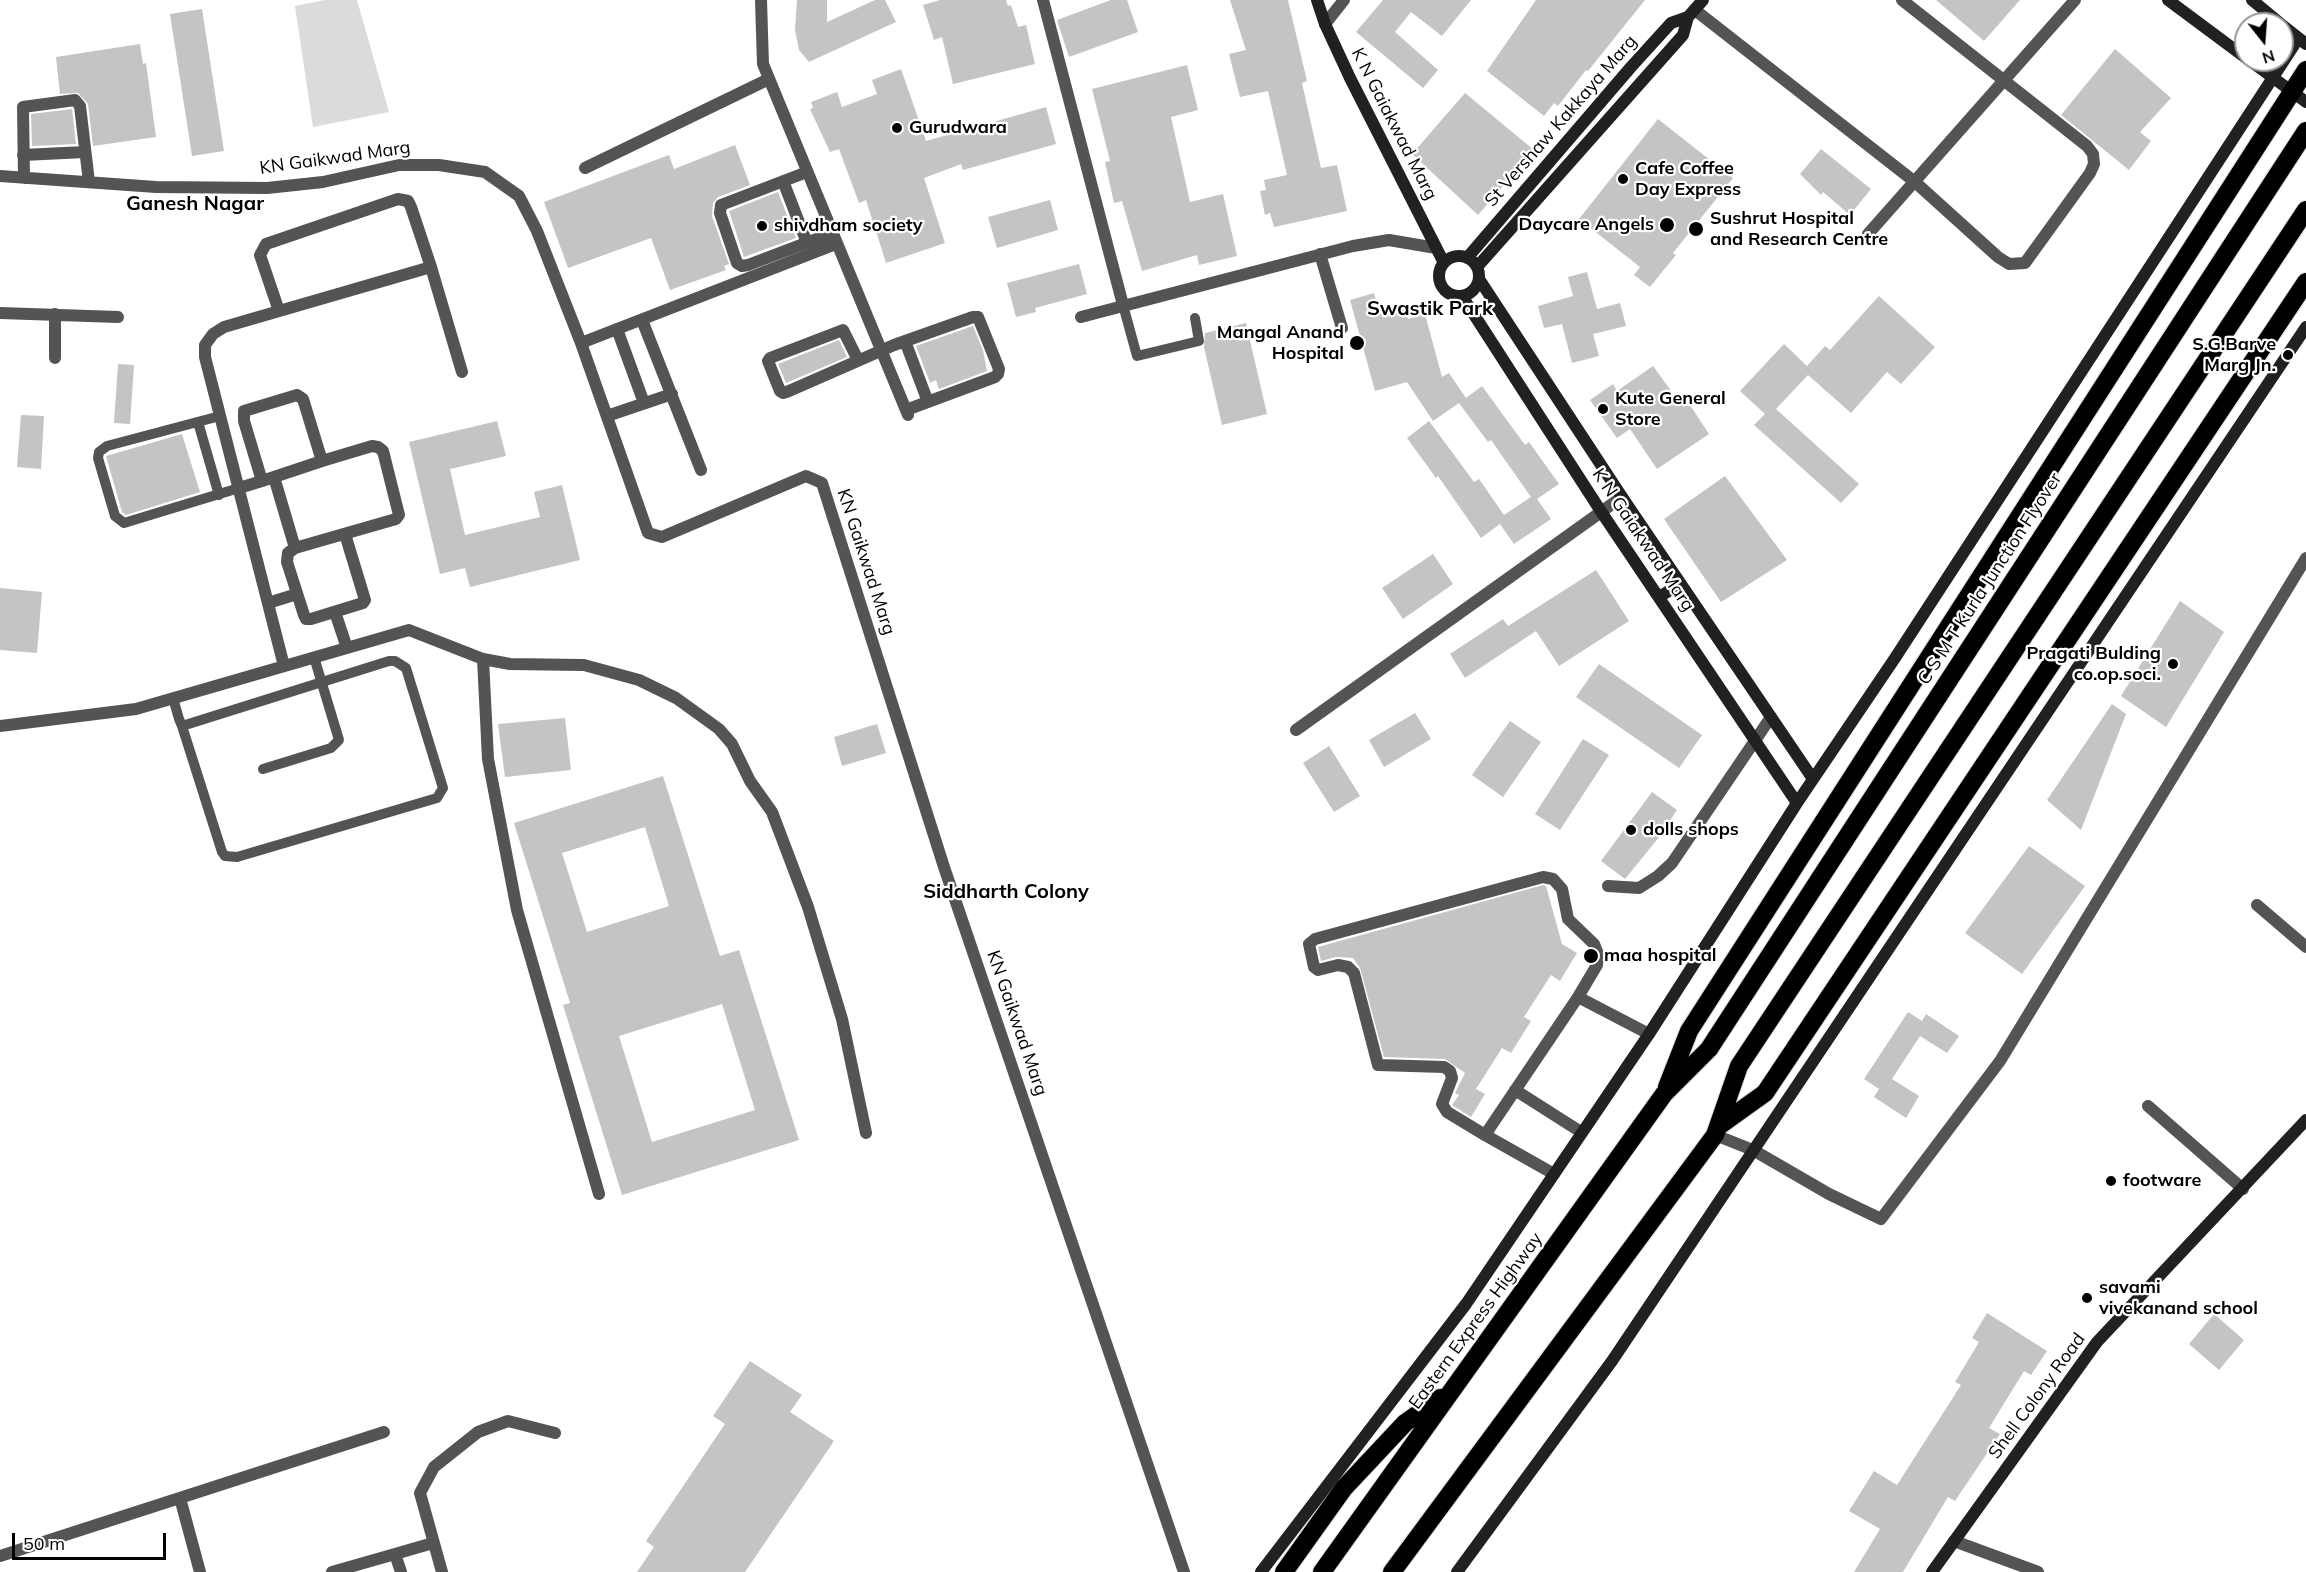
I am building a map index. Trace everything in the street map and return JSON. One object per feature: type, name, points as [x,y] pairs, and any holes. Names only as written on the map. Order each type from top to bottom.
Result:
[{"type":"highway","points":[[1664,1094],[1689,1031],[2300,97],[2306,70]]},
{"type":"highway","name":"C S M T Kurla Junction Flyover","points":[[1664,1094],[1709,1049],[2306,131]]},
{"type":"highway","points":[[1717,1131],[1739,1066],[2306,210]]},
{"type":"highway","points":[[1392,1572],[1717,1131],[1765,1092],[2306,282]]},
{"type":"highway","name":"Eastern Express Highway","points":[[1322,1572],[1664,1094]]},
{"type":"highway","points":[[1284,1572],[1352,1480],[1405,1423],[1452,1390]]},
{"type":"street","points":[[761,0],[763,64],[834,239],[881,350],[907,412],[995,377],[999,369],[978,317],[881,350],[783,393],[780,391],[768,361],[770,358],[839,330],[846,332],[858,360]]},
{"type":"street","points":[[1043,0],[1123,305]]},
{"type":"street","name":"K N Gaiakwad Marg","points":[[1317,0],[1325,24],[1444,263]]},
{"type":"street","points":[[1325,24],[1344,0]]},
{"type":"street","points":[[1695,9],[1914,182],[2009,264],[2018,266],[2032,257],[2090,173],[2094,164],[2093,154],[1902,0]]},
{"type":"street","points":[[1868,234],[2075,0]]},
{"type":"street","points":[[2168,0],[2234,49]]},
{"type":"street","points":[[2252,0],[2266,12]]},
{"type":"street","name":"St Vershaw Kakkaya Marg","points":[[1467,258],[1531,181],[1671,23],[1695,9]]},
{"type":"street","name":"St Vershaw Kakkaya Marg","points":[[1478,273],[1545,192],[1683,35],[1695,9]]},
{"type":"street","points":[[1262,1572],[1453,1320],[1554,1174],[1649,1034],[1797,803],[1902,648],[2273,78],[2302,41]]},
{"type":"street","points":[[1631,67],[1645,78]]},
{"type":"street","points":[[2265,72],[2300,97]]},
{"type":"street","points":[[585,168],[769,79]]},
{"type":"street","points":[[24,178],[23,107],[75,100],[80,106],[89,182]]},
{"type":"street","points":[[23,155],[85,152]]},
{"type":"street","name":"KN Gaikwad Marg","points":[[0,176],[156,187],[267,188],[323,182],[399,165],[439,165],[486,172],[519,196],[537,231],[581,343],[648,533],[662,537],[806,476],[822,483],[944,867],[1184,1572]]},
{"type":"street","points":[[807,172],[719,208],[737,263],[742,266],[748,265],[807,243],[834,239]]},
{"type":"street","points":[[783,181],[807,243]]},
{"type":"street","points":[[1531,181],[1545,192]]},
{"type":"street","points":[[279,311],[260,255],[266,243],[398,199],[408,201],[431,267],[462,372]]},
{"type":"street","points":[[581,343],[642,320],[834,239]]},
{"type":"street","points":[[1081,317],[1320,254],[1389,240],[1436,248]]},
{"type":"street","points":[[1320,254],[1342,328]]},
{"type":"street","points":[[1455,257],[1467,258],[1478,273],[1473,290],[1462,296],[1449,293],[1440,283],[1439,276],[1444,263],[1455,257]]},
{"type":"street","points":[[284,666],[205,357],[205,345],[213,334],[224,327],[431,267]]},
{"type":"street","name":"K N Gaiakwad Marg","points":[[1478,273],[1622,497],[1813,779]]},
{"type":"street","name":"K N Gaiakwad Marg","points":[[1462,296],[1602,513],[1797,803]]},
{"type":"street","points":[[0,313],[118,316]]},
{"type":"street","points":[[55,314],[55,358]]},
{"type":"street","points":[[642,320],[701,470]]},
{"type":"street","points":[[1457,1572],[1612,1361],[2306,327]]},
{"type":"street","points":[[617,329],[644,403]]},
{"type":"street","points":[[905,341],[928,402]]},
{"type":"street","points":[[607,416],[672,394]]},
{"type":"street","points":[[295,548],[268,479],[251,446],[244,421],[244,411],[300,395],[322,461]]},
{"type":"street","points":[[230,452],[251,446]]},
{"type":"street","points":[[239,488],[372,446],[383,451],[399,515],[396,519],[295,548],[286,557],[306,619],[363,603],[365,600],[345,534]]},
{"type":"street","points":[[1296,730],[1622,497]]},
{"type":"street","points":[[1717,1131],[1829,1194],[1881,1219],[2000,1061],[2306,558]]},
{"type":"street","points":[[1659,597],[1680,584]]},
{"type":"street","points":[[268,603],[297,594]]},
{"type":"street","points":[[335,612],[347,648]]},
{"type":"street","points":[[0,726],[136,709],[409,630],[483,659],[510,664],[584,665],[639,680],[676,698],[719,729],[732,744],[750,781],[778,824],[808,907],[842,1019],[866,1132]]},
{"type":"street","points":[[483,659],[488,759],[517,910],[599,1194]]},
{"type":"street","points":[[1608,886],[1639,888],[1658,876],[1672,863],[1772,717]]},
{"type":"street","points":[[1485,1135],[1597,965],[1598,954],[1594,944],[1568,919],[1562,889],[1553,879],[1543,877],[1315,939],[1309,944],[1314,967],[1318,970],[1338,965],[1348,967],[1354,973],[1378,1065],[1444,1067],[1450,1071],[1452,1078],[1442,1104],[1446,1112],[1485,1135],[1554,1174]]},
{"type":"street","points":[[2257,905],[2306,947]]},
{"type":"street","points":[[1578,997],[1649,1034]]},
{"type":"street","points":[[1515,1090],[1581,1132]]},
{"type":"street","points":[[2148,1106],[2242,1189]]},
{"type":"street","name":"Shell Colony Road","points":[[1932,1572],[2097,1342],[2306,1120]]},
{"type":"street","points":[[442,1572],[420,1493],[434,1467],[478,1432],[508,1421],[555,1433]]},
{"type":"street","points":[[0,1556],[384,1432]]},
{"type":"street","points":[[180,1498],[200,1572]]},
{"type":"street","points":[[1954,1540],[2038,1572]]},
{"type":"street","points":[[332,1572],[433,1543]]},
{"type":"street","points":[[395,1554],[401,1572]]},
{"type":"lane","points":[[1123,305],[1137,356],[1198,341],[1195,318]]},
{"type":"lane","points":[[220,416],[102,448],[98,458],[115,516],[124,523],[239,488]]},
{"type":"lane","points":[[198,422],[219,495]]},
{"type":"lane","points":[[263,769],[337,745],[338,733],[314,657]]},
{"type":"lane","points":[[172,698],[222,852],[231,858],[442,794],[442,782],[406,668],[402,663],[389,661],[182,726]]},
{"type":"shaded area","points":[[325,0],[357,0],[389,112],[313,127],[295,6]]},
{"type":"building","points":[[797,0],[827,0],[827,22],[875,0],[885,0],[896,22],[809,62],[799,50],[795,30]]},
{"type":"building","points":[[940,0],[1006,0],[1008,6],[1011,5],[1018,27],[1026,25],[1035,64],[953,84],[942,37],[934,40],[923,5]]},
{"type":"building","points":[[1111,0],[1127,0],[1138,32],[1069,57],[1057,20]]},
{"type":"building","points":[[1230,0],[1288,0],[1307,81],[1302,83],[1321,168],[1337,165],[1347,211],[1274,227],[1270,213],[1265,215],[1260,191],[1266,190],[1264,180],[1287,175],[1268,91],[1240,97],[1229,54],[1246,50]]},
{"type":"building","points":[[1383,0],[1471,0],[1442,36],[1411,12],[1395,32],[1438,70],[1423,88],[1356,32]]},
{"type":"building","points":[[1536,0],[1645,0],[1558,106],[1554,103],[1544,116],[1487,71]]},
{"type":"building","points":[[1936,0],[2020,0],[1984,41]]},
{"type":"building","points":[[202,9],[224,151],[192,156],[170,14]]},
{"type":"building","points":[[140,44],[143,64],[146,63],[156,137],[93,146],[88,104],[78,93],[60,94],[56,57]]},
{"type":"building","points":[[2115,49],[2171,98],[2140,132],[2151,141],[2129,170],[2061,115]]},
{"type":"building","points":[[1187,65],[1198,110],[1171,117],[1190,202],[1223,194],[1237,256],[1199,265],[1197,255],[1142,271],[1122,201],[1114,203],[1105,162],[1110,161],[1092,89]]},
{"type":"building","points":[[901,69],[926,141],[1046,107],[1056,144],[963,170],[961,164],[924,178],[945,243],[886,263],[866,200],[859,203],[839,149],[830,152],[810,109],[813,108],[811,102],[837,92],[842,107],[877,94],[872,80]]},
{"type":"building","points":[[1465,93],[1534,150],[1478,215],[1412,154]]},
{"type":"building","points":[[72,109],[76,144],[32,146],[31,114]]},
{"type":"building","points":[[1658,119],[1733,178],[1673,253],[1676,255],[1650,287],[1634,275],[1640,267],[1579,219]]},
{"type":"building","points":[[735,145],[750,185],[718,197],[713,203],[712,216],[729,264],[724,266],[726,270],[670,290],[651,238],[568,268],[544,202],[669,155],[674,169]]},
{"type":"building","points":[[1821,149],[1871,189],[1850,215],[1823,192],[1821,195],[1800,174]]},
{"type":"building","name":"shivdham society","points":[[778,192],[796,238],[744,257],[729,211]]},
{"type":"building","points":[[1050,200],[1058,230],[997,248],[988,217]]},
{"type":"building","points":[[1079,264],[1087,294],[1035,308],[1036,312],[1016,317],[1007,283]]},
{"type":"building","points":[[1587,272],[1597,309],[1620,303],[1626,326],[1593,334],[1599,356],[1572,363],[1562,324],[1544,328],[1538,306],[1573,296],[1568,277]]},
{"type":"building","points":[[1374,293],[1379,311],[1404,304],[1408,319],[1425,314],[1442,377],[1449,373],[1466,398],[1482,386],[1525,445],[1529,442],[1559,484],[1537,499],[1551,519],[1514,544],[1500,524],[1481,538],[1438,476],[1436,478],[1407,438],[1429,421],[1474,482],[1479,479],[1504,515],[1531,497],[1491,440],[1488,442],[1459,403],[1433,421],[1407,382],[1375,391],[1350,300]]},
{"type":"building","points":[[1879,296],[1935,347],[1901,384],[1887,372],[1851,413],[1808,375],[1776,409],[1859,484],[1841,503],[1754,425],[1765,414],[1740,391],[1784,344],[1807,366],[1825,346],[1830,350]]},
{"type":"building","points":[[1246,323],[1267,414],[1222,425],[1204,347],[1205,333]]},
{"type":"building","points":[[973,326],[983,350],[987,371],[939,389],[936,380],[930,383],[916,346]]},
{"type":"building","points":[[839,340],[847,357],[786,383],[778,364]]},
{"type":"building","points":[[118,364],[134,365],[130,424],[114,423]]},
{"type":"building","points":[[1653,366],[1682,406],[1688,402],[1709,434],[1657,469],[1630,429],[1617,438],[1590,400],[1613,384],[1617,391]]},
{"type":"building","points":[[21,415],[44,416],[41,469],[17,467]]},
{"type":"building","points":[[497,421],[506,456],[450,469],[465,535],[540,517],[534,492],[562,485],[580,560],[470,587],[465,568],[440,574],[409,442]]},
{"type":"building","points":[[182,434],[200,492],[126,515],[122,512],[106,456]]},
{"type":"building","points":[[1725,476],[1787,560],[1721,602],[1664,519]]},
{"type":"building","points":[[1433,554],[1453,584],[1403,619],[1382,588]]},
{"type":"building","points":[[1596,570],[1629,621],[1559,666],[1536,631],[1465,678],[1450,654],[1503,619],[1508,626]]},
{"type":"building","points":[[0,588],[42,592],[37,653],[0,650]]},
{"type":"building","name":"Pragati Bulding co.op.soci.","points":[[2180,601],[2224,632],[2166,727],[2121,696]]},
{"type":"building","points":[[1599,664],[1702,735],[1679,768],[1576,697]]},
{"type":"building","points":[[2112,704],[2126,714],[2081,830],[2047,800]]},
{"type":"building","points":[[1415,713],[1431,739],[1384,767],[1369,740]]},
{"type":"building","points":[[565,718],[571,770],[505,777],[498,724]]},
{"type":"building","points":[[1510,721],[1541,742],[1503,797],[1472,775]]},
{"type":"building","points":[[877,724],[886,753],[842,766],[834,737]]},
{"type":"building","points":[[1583,739],[1609,755],[1560,830],[1535,814]]},
{"type":"building","points":[[1329,746],[1360,796],[1334,812],[1303,763]]},
{"type":"building","points":[[663,776],[720,956],[739,950],[799,1140],[622,1195],[563,1005],[570,1003],[514,823]],"holes":[[[645,827],[669,906],[587,932],[562,853]],[[722,1004],[755,1110],[652,1142],[619,1036]]]},
{"type":"building","points":[[1652,792],[1677,810],[1660,836],[1625,879],[1601,861]]},
{"type":"building","points":[[2029,846],[2085,886],[2022,974],[1965,933]]},
{"type":"building","points":[[1546,886],[1562,944],[1577,953],[1560,981],[1551,975],[1524,1017],[1531,1021],[1511,1053],[1502,1048],[1476,1089],[1485,1094],[1471,1117],[1452,1105],[1459,1095],[1455,1093],[1465,1073],[1445,1059],[1384,1057],[1360,968],[1353,958],[1336,957],[1321,961],[1318,947]]},
{"type":"building","points":[[1908,1012],[1922,1021],[1926,1014],[1959,1036],[1947,1053],[1920,1036],[1892,1079],[1919,1096],[1906,1118],[1874,1097],[1879,1089],[1864,1079]]},
{"type":"building","points":[[1987,1313],[2047,1351],[2031,1375],[2024,1371],[1989,1428],[2000,1434],[1955,1501],[1948,1497],[1903,1572],[1854,1572],[1880,1529],[1849,1511],[1874,1471],[1897,1485],[1961,1385],[1955,1382],[1979,1342],[1972,1338]]},
{"type":"building","points":[[2214,1314],[2244,1340],[2219,1370],[2189,1344]]},
{"type":"building","points":[[750,1361],[802,1395],[790,1412],[834,1441],[745,1572],[637,1572],[654,1547],[646,1541],[725,1424],[713,1416]]},
{"type":"place","name":"Gurudwara","points":[[897,128]]},
{"type":"place","name":"Cafe Coffee Day Express","points":[[1623,179]]},
{"type":"place","name":"Daycare Angels","points":[[1667,225]]},
{"type":"place","name":"shivdham society","points":[[762,226]]},
{"type":"place","name":"Sushrut Hospital and Research Centre","points":[[1696,229]]},
{"type":"place","name":"Mangal Anand Hospital","points":[[1357,343]]},
{"type":"place","name":"S.G.Barve Marg Jn.","points":[[2288,355]]},
{"type":"place","name":"Kute General Store","points":[[1603,409]]},
{"type":"place","name":"Pragati Bulding co.op.soci.","points":[[2173,664]]},
{"type":"place","name":"dolls shops","points":[[1631,830]]},
{"type":"place","name":"maa hospital","points":[[1591,956]]},
{"type":"place","name":"footware","points":[[2111,1181]]},
{"type":"place","name":"savami vivekanand school","points":[[2087,1298]]},
{"type":"district","name":"Ganesh Nagar","points":[[195,204]]},
{"type":"district","name":"Swastik Park","points":[[1430,309]]},
{"type":"district","name":"Siddharth Colony","points":[[1006,892]]}]
